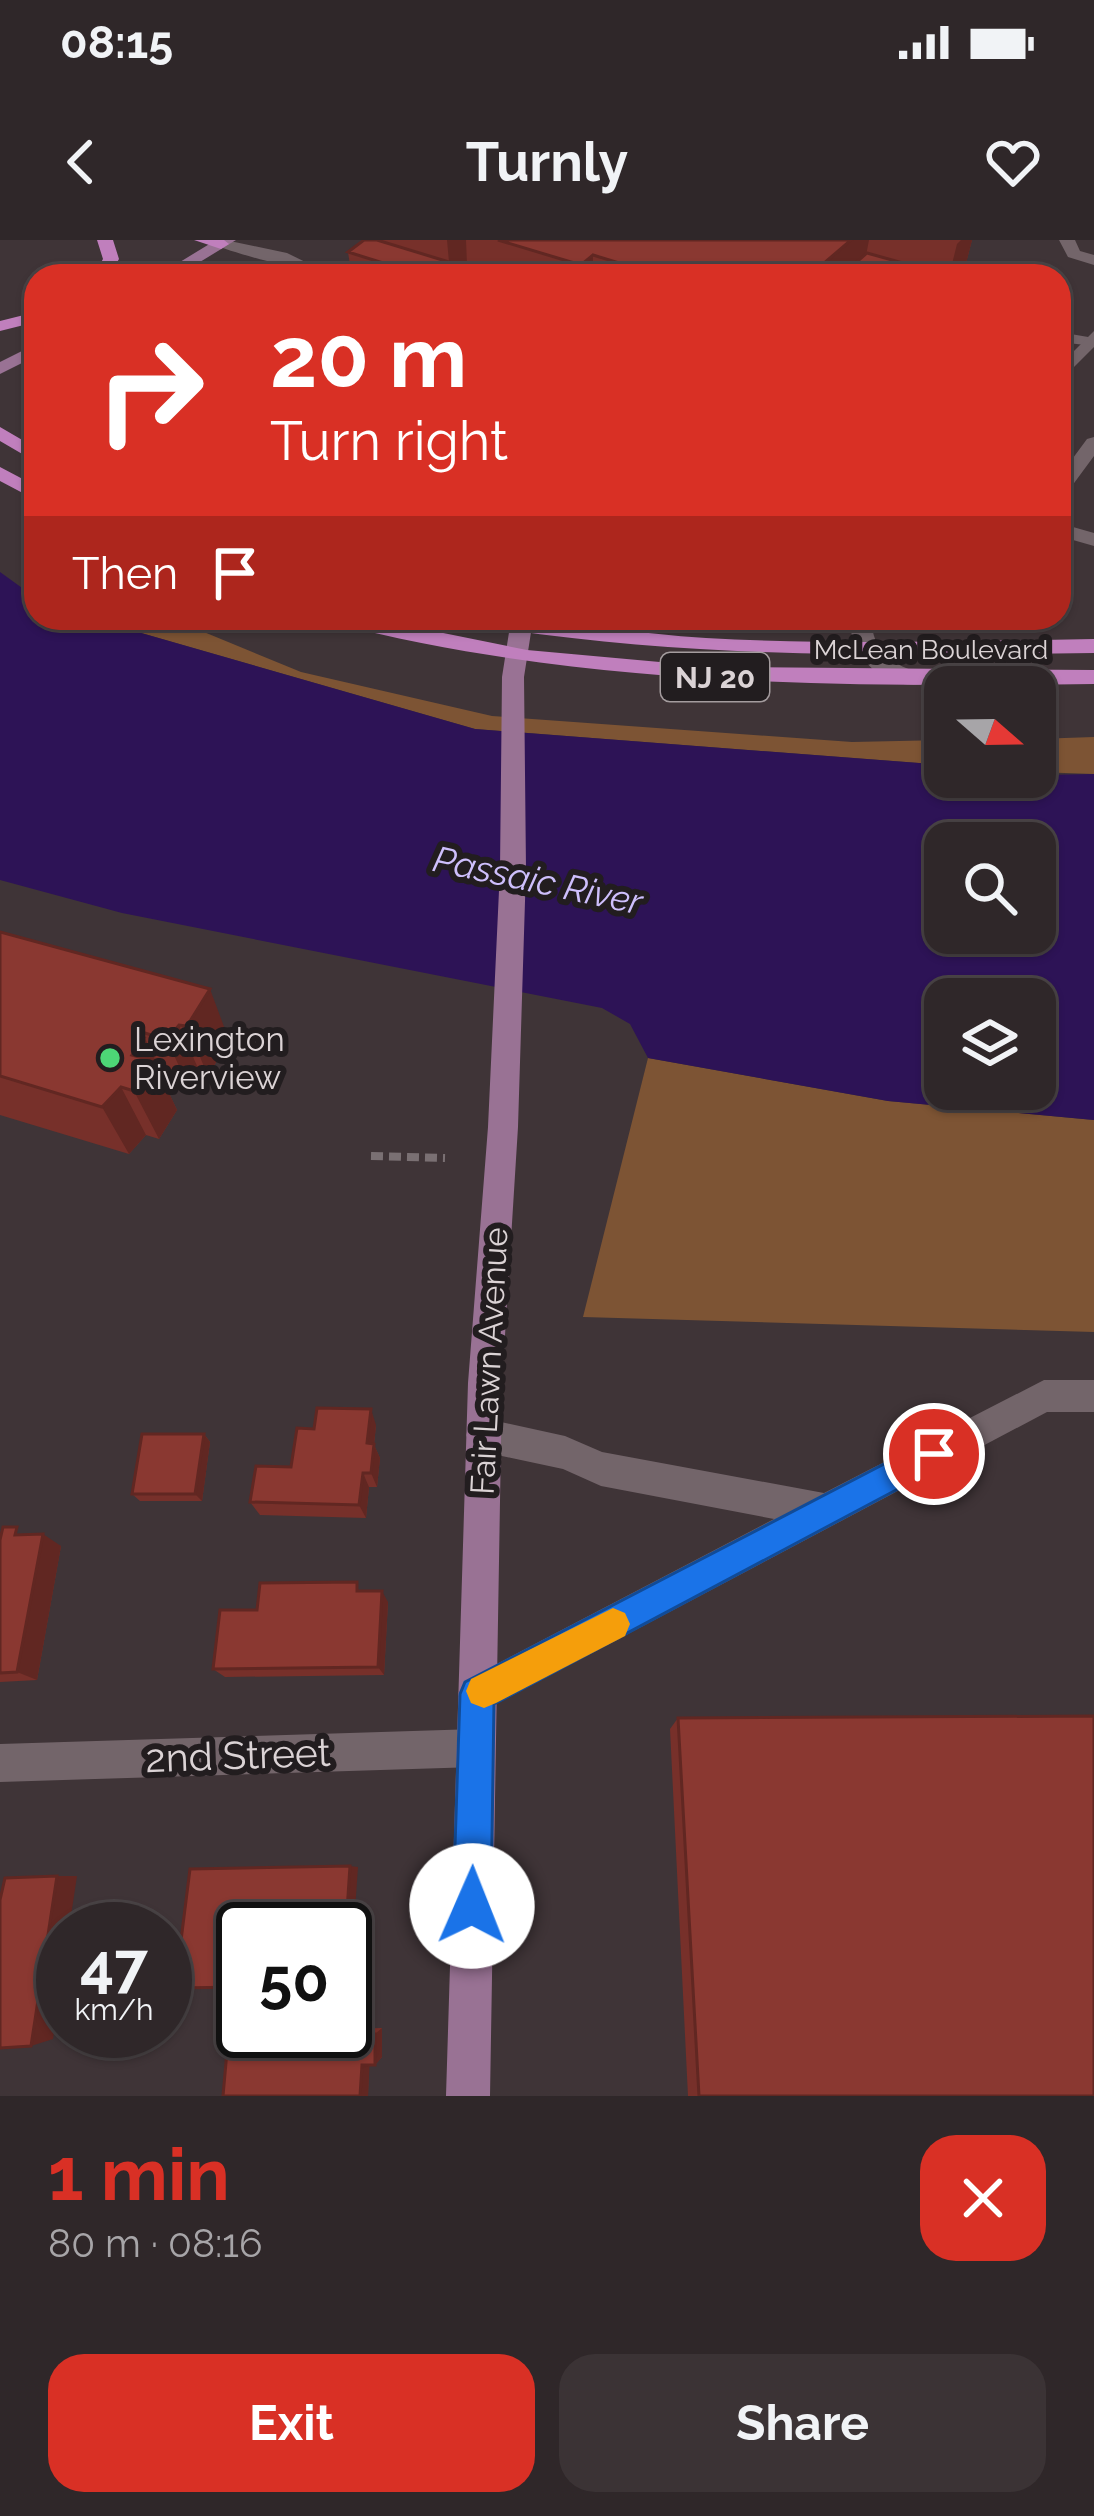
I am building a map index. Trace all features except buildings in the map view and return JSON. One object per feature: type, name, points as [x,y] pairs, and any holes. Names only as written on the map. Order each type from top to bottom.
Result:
[{"type":"main road","points":[[202,240],[224,242]]},
{"type":"main road","points":[[186,264],[224,242]]},
{"type":"main road","name":"McLean Boulevard","points":[[384,630],[515,666],[573,665],[718,677],[1094,677]]},
{"type":"main road","name":"Fair Lawn Avenue","points":[[468,2096],[483,1435],[514,869],[515,666],[520,630]]},
{"type":"main road","name":"McLean Boulevard","points":[[552,630],[647,642],[864,649],[1094,646]]},
{"type":"street","points":[[281,256],[309,240]]},
{"type":"street","points":[[1067,240],[1074,254],[1094,260]]},
{"type":"street","points":[[224,242],[299,264]]},
{"type":"street","points":[[1071,363],[1092,339]]},
{"type":"street","points":[[1071,471],[1094,443]]},
{"type":"street","points":[[862,630],[864,649],[875,664],[916,679]]},
{"type":"street","points":[[477,1694],[1044,1396],[1094,1396]]},
{"type":"street","points":[[483,1435],[565,1453],[601,1469],[825,1511]]},
{"type":"street","name":"2nd Street","points":[[0,1763],[476,1748]]},
{"type":"path","points":[[371,1156],[445,1158]]},
{"type":"shaded area","points":[[131,630],[199,630],[301,672],[492,716],[852,742],[924,740],[924,763],[475,729]]},
{"type":"shaded area","points":[[1094,737],[1094,774],[1056,773],[1056,738]]},
{"type":"shaded area","points":[[648,1058],[924,1104],[924,1110],[986,1110],[1094,1120],[1094,1332],[583,1317]]},
{"type":"water","name":"Passaic River","points":[[0,572],[24,589],[24,630],[131,630],[475,729],[924,763],[924,798],[1056,798],[1056,775],[1094,774],[1094,1120],[986,1110],[1056,1110],[1056,978],[924,978],[924,1104],[648,1058],[630,1024],[602,1008],[122,913],[0,880]]},
{"type":"slow traffic","points":[[484,1691],[613,1624]]},
{"type":"place","name":"Lexington Riverview","points":[[110,1058]]},
{"type":"route","points":[[472,1906],[477,1694],[934,1454]]}]
